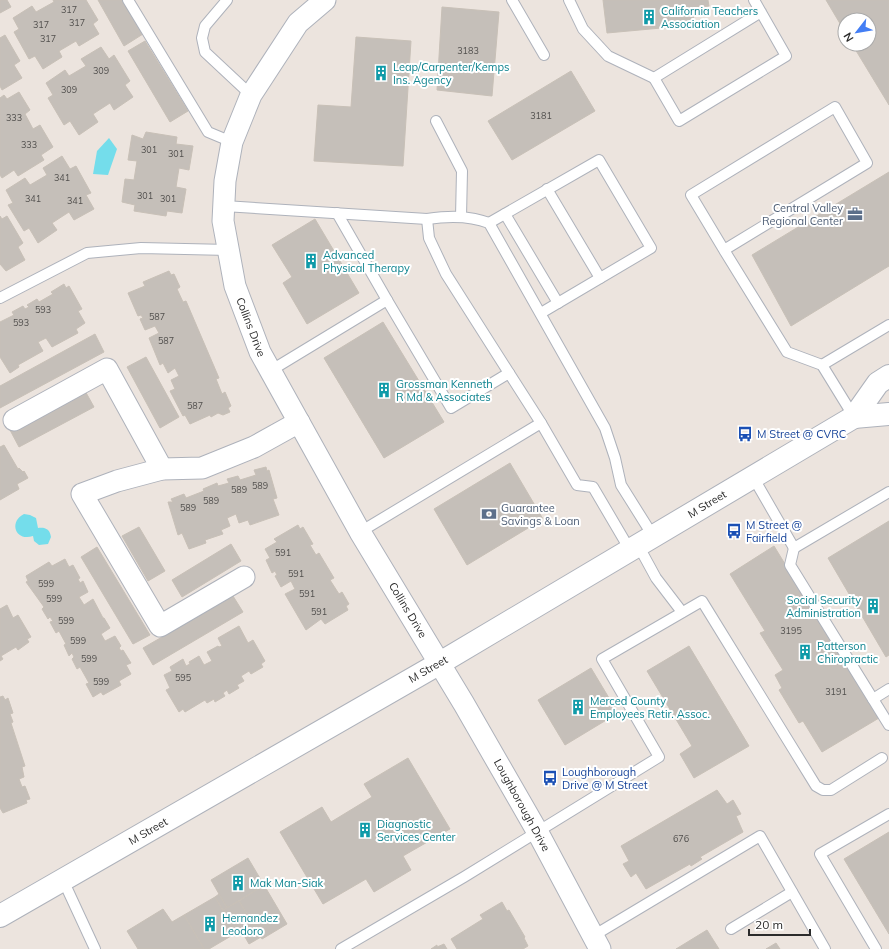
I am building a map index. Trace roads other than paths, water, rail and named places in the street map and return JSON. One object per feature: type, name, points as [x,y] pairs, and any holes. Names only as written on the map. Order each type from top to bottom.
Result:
[{"type":"street","name":"Collins Drive","points":[[324,0],[298,23],[251,95],[232,142],[225,181],[224,221],[235,286],[260,352],[270,371],[360,532],[440,663]]},
{"type":"street","points":[[14,420],[107,369],[162,469]]},
{"type":"street","name":"M Street","points":[[0,916],[440,663],[854,417],[878,383],[889,376]]},
{"type":"street","name":"M Street","points":[[854,417],[889,414]]},
{"type":"street","points":[[244,577],[160,626],[82,494],[117,481],[162,469],[202,468],[254,447],[299,422]]},
{"type":"street","name":"Loughborough Drive","points":[[440,663],[537,831],[597,942]]},
{"type":"lane","points":[[128,0],[208,132],[232,142]]},
{"type":"lane","points":[[227,0],[205,26],[202,38],[205,52],[251,95]]},
{"type":"lane","points":[[512,0],[544,55]]},
{"type":"lane","points":[[569,0],[583,29],[608,56],[654,78],[679,122],[786,56],[754,0]]},
{"type":"lane","points":[[654,78],[761,12]]},
{"type":"lane","points":[[724,250],[867,163],[835,108],[691,195],[724,250],[787,352],[822,365],[854,417]]},
{"type":"lane","points":[[436,121],[462,171],[461,218]]},
{"type":"lane","points":[[489,223],[600,160],[651,248],[541,313]]},
{"type":"lane","points":[[547,190],[600,278]]},
{"type":"lane","points":[[224,206],[427,219],[446,216],[477,218],[489,223],[605,428],[640,544],[656,578],[682,612]]},
{"type":"lane","points":[[336,213],[451,408],[509,373]]},
{"type":"lane","points":[[505,214],[558,303]]},
{"type":"lane","points":[[427,219],[429,238],[446,274],[541,423],[577,485],[593,487],[640,544]]},
{"type":"lane","points":[[0,298],[87,253],[141,248],[229,250]]},
{"type":"lane","points":[[270,371],[387,300]]},
{"type":"lane","points":[[822,365],[889,325]]},
{"type":"lane","points":[[360,532],[541,423]]},
{"type":"lane","points":[[753,477],[794,548],[790,566],[889,725]]},
{"type":"lane","points":[[794,548],[889,492]]},
{"type":"lane","points":[[341,949],[464,877],[537,831],[659,758],[602,659],[702,601],[816,786],[823,790],[831,790],[882,758]]},
{"type":"lane","points":[[873,699],[889,689]]},
{"type":"lane","points":[[876,949],[820,854],[889,814]]},
{"type":"lane","points":[[597,942],[760,836],[825,949]]},
{"type":"lane","points":[[63,880],[95,949]]},
{"type":"lane","points":[[731,929],[792,892]]},
{"type":"water","points":[[109,138],[117,149],[108,175],[93,174],[97,151]]},
{"type":"water","points":[[24,514],[36,518],[38,528],[45,528],[48,530],[51,537],[48,544],[39,545],[34,541],[33,536],[27,537],[18,534],[15,526],[16,522],[19,517]]},
{"type":"place","name":"California Teachers Association","points":[[649,17]]},
{"type":"place","name":"Leap/Carpenter/Kemps Ins. Agency","points":[[381,73]]},
{"type":"place","name":"Central Valley Regional Center","points":[[855,214]]},
{"type":"place","name":"Advanced Physical Therapy","points":[[311,261]]},
{"type":"place","name":"Grossman Kenneth R Md & Associates","points":[[384,390]]},
{"type":"place","name":"M Street @ CVRC","points":[[745,434]]},
{"type":"place","name":"Guarantee Savings & Loan","points":[[489,514]]},
{"type":"place","name":"M Street @ Fairfield","points":[[734,531]]},
{"type":"place","name":"Social Security Administration","points":[[873,606]]},
{"type":"place","name":"Patterson Chiropractic","points":[[805,652]]},
{"type":"place","name":"Merced County Employees Retir. Assoc.","points":[[578,707]]},
{"type":"place","name":"Loughborough Drive @ M Street","points":[[550,778]]},
{"type":"place","name":"Diagnostic Services Center","points":[[365,830]]},
{"type":"place","name":"Mak Man-Siak","points":[[238,883]]},
{"type":"place","name":"Hernandez Leodoro","points":[[210,924]]}]
